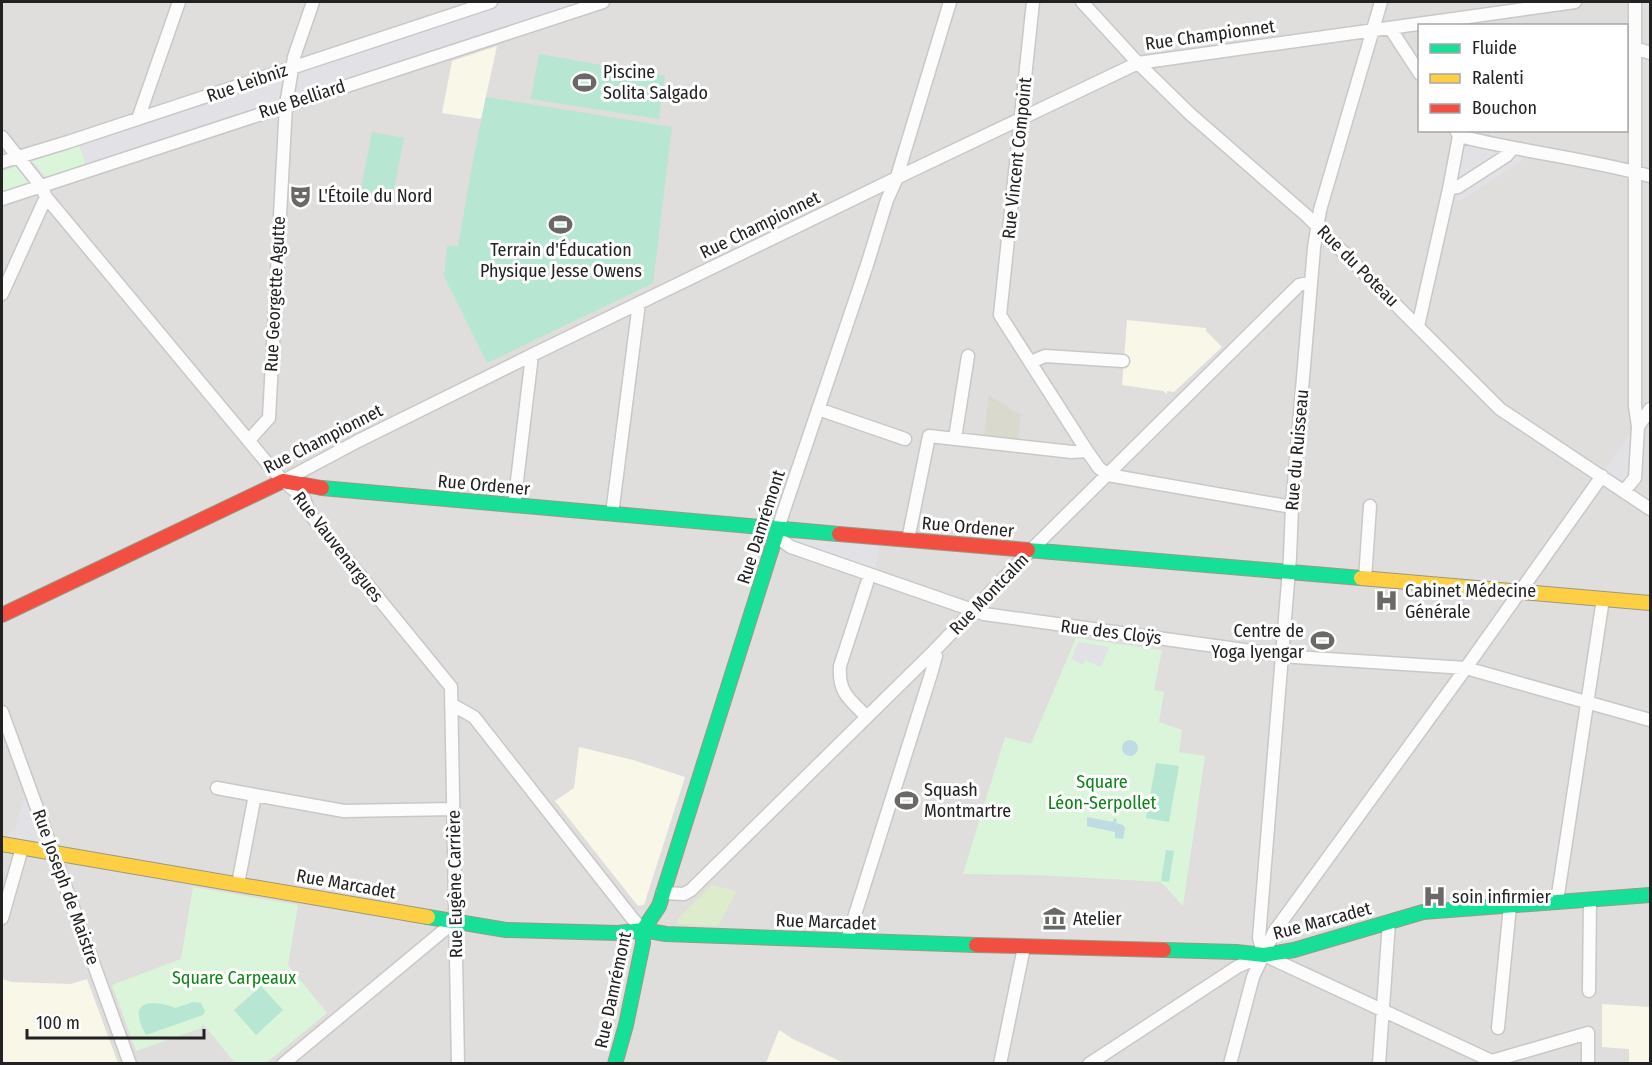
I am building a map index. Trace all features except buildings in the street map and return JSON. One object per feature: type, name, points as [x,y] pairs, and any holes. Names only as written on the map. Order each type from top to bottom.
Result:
[{"type":"street","points":[[138,119],[179,2]]},
{"type":"street","name":"Rue Georgette Agutte","points":[[249,440],[269,418],[286,105],[291,68],[313,2]]},
{"type":"street","name":"Rue Leibniz","points":[[2,162],[138,119],[485,2]]},
{"type":"street","name":"Rue Belliard","points":[[2,199],[44,192],[286,105],[603,2]]},
{"type":"street","name":"Rue Damrémont","points":[[615,1064],[626,1025],[643,943],[643,930],[659,906],[778,529],[887,200],[896,180],[950,2]]},
{"type":"street","name":"Rue Vincent Compoint","points":[[1031,362],[1000,315],[1034,2]]},
{"type":"street","name":"Rue du Poteau","points":[[1082,2],[1138,63],[1189,113],[1317,226],[1500,409],[1650,508]]},
{"type":"street","name":"Rue du Ruisseau","points":[[1264,955],[1259,938],[1289,572],[1292,507],[1317,226],[1381,2]]},
{"type":"street","name":"Rue Championnet","points":[[1418,24],[1575,2]]},
{"type":"street","points":[[1624,491],[1635,478],[1638,427],[1635,406],[1635,2]]},
{"type":"street","name":"Rue Championnet","points":[[2,615],[282,481],[358,441],[639,303],[1138,63],[1418,24]]},
{"type":"street","points":[[1390,28],[1418,72]]},
{"type":"street","points":[[1635,48],[1650,52]]},
{"type":"street","points":[[1418,326],[1449,189],[1458,133],[1512,149],[1650,176]]},
{"type":"street","name":"Rue Vauvenargues","points":[[2,137],[44,192],[282,481],[304,498],[309,513],[451,687],[451,704]]},
{"type":"street","points":[[1449,189],[1458,187],[1506,156],[1512,149]]},
{"type":"street","points":[[2,294],[44,192]]},
{"type":"street","name":"Rue Montcalm","points":[[662,893],[684,894],[691,890],[934,651],[1031,550],[1299,285],[1311,282]]},
{"type":"street","points":[[612,514],[639,303]]},
{"type":"street","points":[[514,506],[532,356]]},
{"type":"street","points":[[955,438],[968,356]]},
{"type":"street","points":[[1123,361],[1045,356],[1031,362],[1099,468],[1108,475],[1292,507]]},
{"type":"street","points":[[818,409],[905,439]]},
{"type":"street","points":[[1638,427],[1650,410]]},
{"type":"street","points":[[908,540],[929,436],[1072,452],[1087,451]]},
{"type":"street","points":[[1230,1064],[1253,977],[1274,932],[1602,476]]},
{"type":"street","name":"Rue Ordener","points":[[282,481],[325,489],[514,506],[1650,603]]},
{"type":"street","points":[[1365,579],[1370,506]]},
{"type":"street","name":"Rue des Cloÿs","points":[[778,529],[781,540],[791,547],[984,614],[1282,655],[1466,668],[1587,700],[1650,720]]},
{"type":"street","points":[[866,716],[843,692],[839,679],[840,666],[867,583]]},
{"type":"street","points":[[1557,901],[1603,599]]},
{"type":"street","points":[[846,940],[931,674],[936,656],[934,651]]},
{"type":"street","points":[[451,704],[474,717],[643,930]]},
{"type":"street","name":"Rue Eugène Carrière","points":[[451,704],[459,1064]]},
{"type":"street","name":"Rue Joseph de Maistre","points":[[2,712],[130,1064]]},
{"type":"street","points":[[218,788],[344,811],[453,809]]},
{"type":"street","points":[[238,884],[255,795]]},
{"type":"street","name":"Rue Marcadet","points":[[2,844],[506,930],[618,933],[643,930],[666,934],[1236,952],[1264,955],[1294,950],[1423,912],[1650,895]]},
{"type":"street","points":[[2,918],[22,848]]},
{"type":"street","points":[[1590,900],[1590,991]]},
{"type":"street","points":[[1498,1028],[1510,906]]},
{"type":"street","points":[[1262,908],[1272,915],[1284,918]]},
{"type":"street","points":[[283,1064],[455,921]]},
{"type":"street","points":[[1379,1064],[1389,922]]},
{"type":"street","points":[[1000,1064],[1024,947]]},
{"type":"street","points":[[1089,1064],[1237,967],[1264,955],[1495,1062],[1588,1033],[1588,1064]]},
{"type":"shaded area","points":[[2,2],[1650,2],[1650,1063],[2,1064]]},
{"type":"shaded area","points":[[502,2],[591,2],[293,97],[298,71],[301,67]]},
{"type":"shaded area","points":[[497,46],[481,119],[442,113],[452,61]]},
{"type":"shaded area","points":[[278,76],[282,80],[279,98],[274,104],[44,180],[28,164],[28,159]],"holes":[[[80,145],[86,164],[46,177],[32,161]]]},
{"type":"shaded area","points":[[1467,142],[1519,153],[1523,157],[1522,161],[1461,200],[1454,200],[1464,148]]},
{"type":"shaded area","points":[[1127,320],[1206,328],[1206,331],[1222,347],[1174,392],[1167,391],[1167,394],[1163,391],[1122,385]]},
{"type":"shaded area","points":[[989,395],[1021,415],[1018,440],[984,436]]},
{"type":"shaded area","points":[[1630,434],[1631,478],[1626,483],[1604,470]]},
{"type":"shaded area","points":[[791,538],[879,546],[875,571],[789,542]]},
{"type":"shaded area","points":[[1078,642],[1109,647],[1101,667],[1085,660],[1083,665],[1071,659]]},
{"type":"shaded area","points":[[579,747],[633,760],[685,777],[644,905],[638,906],[555,801],[574,788]]},
{"type":"shaded area","points":[[30,799],[43,840],[40,844],[7,839],[9,834],[16,829],[23,801]]},
{"type":"shaded area","points":[[2,979],[12,982],[71,984],[87,979],[118,1063],[2,1063]]},
{"type":"shaded area","points":[[1602,1004],[1650,1007],[1650,1063],[1629,1063],[1629,1049],[1602,1047]]},
{"type":"shaded area","points":[[779,1030],[793,1039],[844,1063],[766,1063]]},
{"type":"green space","name":"Piscine Solita Salgado","points":[[539,54],[665,76],[659,119],[531,99]]},
{"type":"green space","name":"Terrain d'Éducation Physique Jesse Owens","points":[[486,97],[672,127],[653,283],[487,363],[444,276],[447,246],[458,246]]},
{"type":"green space","points":[[372,132],[404,138],[392,199],[360,193]]},
{"type":"green space","points":[[79,145],[86,164],[2,193],[2,171]]},
{"type":"green space","name":"Square Léon-Serpollet","points":[[1076,638],[1162,650],[1154,690],[1164,692],[1159,722],[1182,730],[1179,752],[1205,756],[1183,906],[1161,882],[1038,875],[963,874],[1005,737],[1031,744]]},
{"type":"green space","points":[[1156,763],[1179,766],[1169,822],[1146,818]]},
{"type":"green space","points":[[1166,850],[1174,851],[1169,882],[1161,881]]},
{"type":"green space","points":[[712,885],[736,892],[718,926],[678,924],[677,919]]},
{"type":"green space","name":"Square Carpeaux","points":[[193,887],[298,905],[288,965],[327,1013],[266,1063],[235,1063],[203,1024],[201,1028],[136,1051],[112,985],[181,959]]},
{"type":"green space","points":[[261,986],[283,1010],[256,1035],[234,1010]]},
{"type":"green space","points":[[193,1002],[201,1003],[205,1011],[203,1015],[146,1035],[139,1018],[139,1010],[142,1006],[152,1003],[175,1008]]},
{"type":"water","points":[[1127,740],[1133,740],[1138,748],[1136,754],[1127,756],[1122,751],[1122,745]]},
{"type":"water","points":[[1087,817],[1113,822],[1114,818],[1117,819],[1116,823],[1125,828],[1123,839],[1115,838],[1115,832],[1087,826]]},
{"type":"traffic: fast","points":[[322,488],[839,534]]},
{"type":"traffic: fast","points":[[615,1064],[626,1025],[643,943],[643,930],[659,906],[778,529]]},
{"type":"traffic: fast","points":[[1028,550],[1361,578]]},
{"type":"traffic: fast","points":[[1164,950],[1264,955],[1294,950],[1423,912],[1650,895]]},
{"type":"traffic: fast","points":[[428,917],[506,930],[618,933],[643,930],[666,934],[976,945]]},
{"type":"traffic: slow","points":[[1361,578],[1650,603]]},
{"type":"traffic: slow","points":[[2,844],[428,917]]},
{"type":"traffic: jam","points":[[2,615],[283,481],[322,488]]},
{"type":"traffic: jam","points":[[839,534],[1028,550]]},
{"type":"traffic: jam","points":[[976,945],[1164,950]]},
{"type":"place","name":"Piscine Solita Salgado","points":[[585,82]]},
{"type":"place","name":"L'Étoile du Nord","points":[[300,196]]},
{"type":"place","name":"Terrain d'Éducation Physique Jesse Owens","points":[[561,224]]},
{"type":"place","name":"Cabinet Médecine Générale","points":[[1387,601]]},
{"type":"place","name":"Centre de Yoga Iyengar","points":[[1322,641]]},
{"type":"place","name":"Squash Montmartre","points":[[906,800]]},
{"type":"place","name":"soin infirmier","points":[[1434,897]]},
{"type":"place","name":"Atelier","points":[[1055,919]]}]
